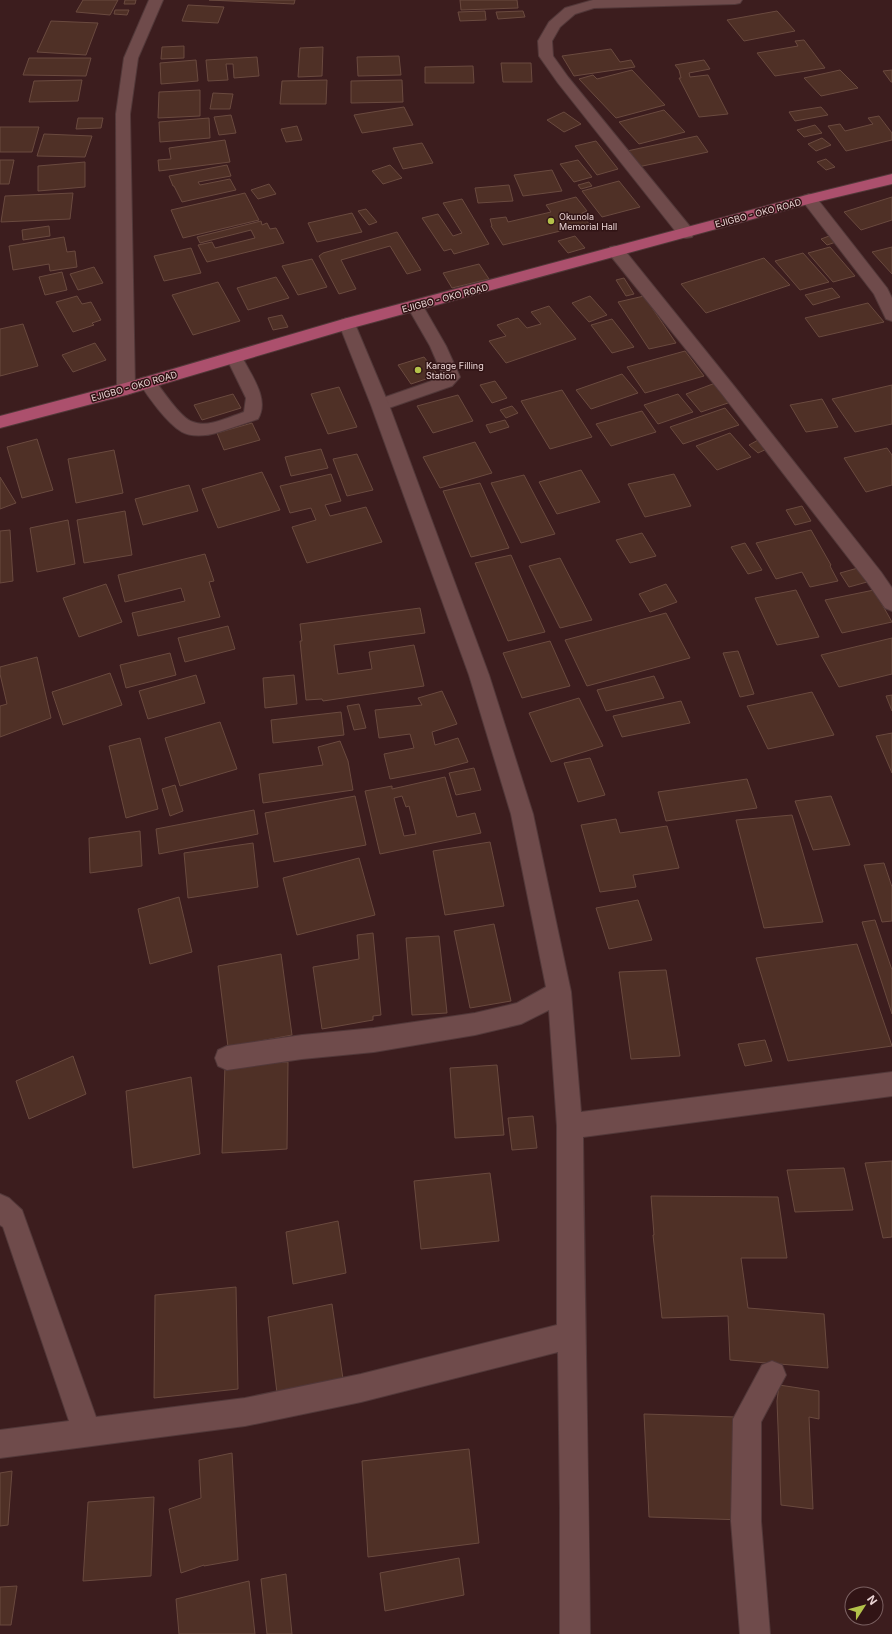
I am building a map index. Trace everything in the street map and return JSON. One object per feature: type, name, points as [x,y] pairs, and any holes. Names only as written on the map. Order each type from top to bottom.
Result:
[{"type":"main road","name":"EJIGBO - OKO ROAD","points":[[0,422],[126,389],[347,324],[616,251],[686,234],[809,199],[891,180]]},
{"type":"street","points":[[126,389],[123,114],[131,58],[156,0]]},
{"type":"street","points":[[686,234],[563,80],[546,56],[545,41],[554,25],[570,11],[593,4],[735,0]]},
{"type":"street","points":[[809,199],[881,292],[892,315]]},
{"type":"street","points":[[616,251],[728,390],[883,576],[892,604]]},
{"type":"street","points":[[347,324],[380,405],[480,675],[522,814],[559,992],[570,1126],[571,1335],[576,1509],[575,1634]]},
{"type":"street","points":[[227,1058],[302,1047],[374,1040],[475,1024],[521,1013],[559,992]]},
{"type":"street","points":[[570,1126],[892,1084]]},
{"type":"street","points":[[0,1207],[13,1219],[87,1431]]},
{"type":"street","points":[[0,1444],[87,1431],[186,1421],[245,1412],[361,1388],[571,1335]]},
{"type":"street","points":[[755,1634],[746,1521],[747,1419],[772,1375]]},
{"type":"lane","points":[[380,405],[446,382],[452,377],[438,346],[415,306]]},
{"type":"lane","points":[[148,382],[172,414],[188,428],[210,429],[252,415],[254,398],[234,357]]},
{"type":"building","points":[[83,0],[118,0],[110,15],[76,12]]},
{"type":"building","points":[[125,0],[136,0],[135,4],[124,4]]},
{"type":"building","points":[[209,0],[295,0],[294,4]]},
{"type":"building","points":[[460,0],[517,0],[518,8],[461,10]]},
{"type":"building","points":[[188,5],[224,7],[218,23],[182,21]]},
{"type":"building","points":[[115,10],[129,10],[127,15],[114,14]]},
{"type":"building","points":[[485,11],[486,20],[460,21],[458,12]]},
{"type":"building","points":[[523,11],[525,17],[498,19],[496,12]]},
{"type":"building","points":[[777,11],[795,31],[744,41],[727,20]]},
{"type":"building","points":[[51,21],[98,23],[86,55],[37,52]]},
{"type":"building","points":[[804,40],[825,68],[775,76],[757,53],[798,46],[795,41]]},
{"type":"building","points":[[184,46],[184,58],[161,59],[162,47]]},
{"type":"building","points":[[323,47],[322,76],[298,77],[300,48]]},
{"type":"building","points":[[611,49],[620,62],[631,60],[635,67],[574,76],[562,56]]},
{"type":"building","points":[[399,56],[401,75],[358,76],[357,57]]},
{"type":"building","points":[[257,57],[259,76],[234,78],[233,64],[226,64],[228,80],[208,81],[206,60]]},
{"type":"building","points":[[29,58],[91,58],[86,76],[23,75]]},
{"type":"building","points":[[196,60],[198,81],[161,84],[160,63]]},
{"type":"building","points":[[704,60],[710,69],[689,73],[690,77],[708,75],[728,114],[699,117],[679,78],[681,78],[679,70],[675,65]]},
{"type":"building","points":[[501,63],[531,63],[532,82],[503,82]]},
{"type":"building","points":[[473,66],[474,83],[425,83],[425,67]]},
{"type":"building","points":[[632,70],[665,105],[616,118],[579,79],[593,75],[597,79]]},
{"type":"building","points":[[840,70],[858,88],[821,96],[804,78]]},
{"type":"building","points":[[892,70],[892,82],[891,82],[883,71]]},
{"type":"building","points":[[82,80],[78,101],[29,102],[34,81]]},
{"type":"building","points":[[327,80],[326,104],[280,104],[282,81]]},
{"type":"building","points":[[402,80],[403,102],[351,103],[351,81]]},
{"type":"building","points":[[200,90],[200,116],[158,118],[159,92]]},
{"type":"building","points":[[213,93],[233,94],[230,109],[210,109]]},
{"type":"building","points":[[404,107],[413,125],[362,133],[354,115]]},
{"type":"building","points":[[821,107],[828,115],[795,121],[789,112]]},
{"type":"building","points":[[664,110],[685,132],[639,144],[619,122]]},
{"type":"building","points":[[564,112],[581,124],[564,132],[547,120]]},
{"type":"building","points":[[231,115],[236,133],[219,135],[214,117]]},
{"type":"building","points":[[879,116],[892,133],[892,140],[846,151],[828,126],[840,124],[845,131],[873,124],[868,118]]},
{"type":"building","points":[[78,118],[103,118],[101,128],[76,129]]},
{"type":"building","points":[[209,118],[210,138],[160,142],[159,122]]},
{"type":"building","points":[[815,125],[822,133],[804,137],[797,130]]},
{"type":"building","points":[[297,126],[302,140],[286,142],[281,129]]},
{"type":"building","points":[[0,127],[39,127],[32,152],[0,152]]},
{"type":"building","points":[[44,134],[92,136],[85,157],[37,156]]},
{"type":"building","points":[[697,136],[708,152],[638,167],[627,151]]},
{"type":"building","points":[[822,138],[831,145],[816,151],[808,144]]},
{"type":"building","points":[[225,140],[230,162],[159,171],[158,160],[171,159],[169,148]]},
{"type":"building","points":[[596,141],[618,169],[597,175],[575,146]]},
{"type":"building","points":[[422,143],[433,163],[403,169],[393,148]]},
{"type":"building","points":[[826,159],[835,167],[826,170],[817,162]]},
{"type":"building","points":[[0,160],[14,160],[9,184],[0,184]]},
{"type":"building","points":[[578,160],[592,177],[574,182],[560,164]]},
{"type":"building","points":[[85,162],[85,187],[38,191],[38,166]]},
{"type":"building","points":[[227,165],[231,176],[198,182],[200,185],[230,179],[236,190],[182,202],[169,176]]},
{"type":"building","points":[[390,165],[402,178],[383,184],[372,171]]},
{"type":"building","points":[[552,170],[562,191],[523,196],[514,175]]},
{"type":"building","points":[[619,181],[640,207],[602,217],[582,191]]},
{"type":"building","points":[[589,182],[592,186],[581,189],[578,185]]},
{"type":"building","points":[[269,184],[276,194],[258,199],[251,190]]},
{"type":"building","points":[[509,185],[513,201],[478,203],[475,188]]},
{"type":"building","points":[[73,193],[70,219],[1,222],[5,196]]},
{"type":"building","points":[[245,193],[259,220],[183,238],[171,210]]},
{"type":"building","name":"Okunola Memorial Hall","points":[[576,197],[587,211],[582,213],[589,224],[503,245],[491,226],[490,219],[506,217],[508,222],[551,212],[546,205]]},
{"type":"building","points":[[892,197],[892,220],[861,230],[844,212]]},
{"type":"building","points":[[462,199],[489,244],[454,254],[451,249],[444,251],[422,218],[438,214],[453,236],[462,233],[443,203]]},
{"type":"building","points":[[366,209],[377,222],[369,225],[358,211]]},
{"type":"building","points":[[352,213],[362,232],[317,242],[308,223]]},
{"type":"building","points":[[261,221],[262,225],[267,223],[270,229],[276,228],[284,243],[207,262],[198,245],[212,242],[215,248],[255,238],[251,230],[200,243],[197,237]]},
{"type":"building","points":[[49,226],[50,236],[23,240],[22,230]]},
{"type":"building","points":[[397,232],[421,270],[407,274],[390,246],[341,260],[356,289],[339,294],[319,256],[323,253]]},
{"type":"building","points":[[832,235],[839,241],[827,245],[821,239]]},
{"type":"building","points":[[575,236],[585,248],[568,253],[558,241]]},
{"type":"building","points":[[64,237],[67,252],[75,251],[77,267],[50,271],[49,264],[13,270],[9,246]]},
{"type":"building","points":[[830,247],[855,276],[833,282],[808,253]]},
{"type":"building","points":[[892,247],[892,274],[872,252]]},
{"type":"building","points":[[191,248],[201,273],[164,281],[154,256]]},
{"type":"building","points":[[803,253],[829,282],[800,290],[775,261]]},
{"type":"building","points":[[764,258],[790,285],[706,313],[681,284]]},
{"type":"building","points":[[312,259],[327,287],[298,295],[282,266]]},
{"type":"building","points":[[479,264],[489,279],[452,288],[443,273]]},
{"type":"building","points":[[94,267],[103,283],[78,290],[70,274]]},
{"type":"building","points":[[62,272],[67,290],[45,295],[39,277]]},
{"type":"building","points":[[276,277],[289,298],[248,310],[237,288]]},
{"type":"building","points":[[624,278],[634,294],[626,296],[616,280]]},
{"type":"building","points":[[218,282],[240,321],[193,335],[172,295]]},
{"type":"building","points":[[832,288],[840,297],[813,305],[805,295]]},
{"type":"building","points":[[77,296],[82,304],[91,302],[101,320],[92,323],[94,325],[73,332],[56,302]]},
{"type":"building","points":[[590,296],[607,315],[589,322],[572,303]]},
{"type":"building","points":[[644,296],[676,343],[649,349],[618,302]]},
{"type":"building","points":[[868,303],[884,322],[819,337],[805,318]]},
{"type":"building","points":[[549,306],[576,339],[506,363],[489,341],[506,336],[497,325],[518,318],[527,328],[541,324],[531,312]]},
{"type":"building","points":[[282,315],[288,327],[273,330],[268,318]]},
{"type":"building","points":[[612,319],[634,347],[612,353],[591,325]]},
{"type":"building","points":[[23,324],[38,366],[0,376],[0,329]]},
{"type":"building","points":[[95,343],[106,360],[73,372],[62,355]]},
{"type":"building","points":[[685,351],[704,376],[645,393],[627,367]]},
{"type":"building","name":"Karage Filling Station","points":[[424,357],[438,375],[411,384],[398,365]]},
{"type":"building","points":[[622,374],[638,393],[591,409],[576,390]]},
{"type":"building","points":[[495,381],[507,398],[492,403],[480,385]]},
{"type":"building","points":[[718,382],[734,401],[701,412],[686,394]]},
{"type":"building","points":[[892,385],[892,424],[855,432],[832,399]]},
{"type":"building","points":[[339,387],[357,427],[328,434],[311,394]]},
{"type":"building","points":[[562,390],[592,437],[550,449],[521,401]]},
{"type":"building","points":[[233,394],[241,408],[202,420],[194,405]]},
{"type":"building","points":[[678,394],[693,412],[658,424],[644,405]]},
{"type":"building","points":[[458,395],[473,421],[433,433],[417,406]]},
{"type":"building","points":[[822,399],[838,427],[806,432],[790,405]]},
{"type":"building","points":[[512,406],[518,413],[506,418],[500,410]]},
{"type":"building","points":[[725,408],[739,425],[683,444],[670,427]]},
{"type":"building","points":[[642,411],[656,432],[611,446],[596,424]]},
{"type":"building","points":[[505,420],[509,427],[490,433],[486,425]]},
{"type":"building","points":[[252,423],[260,440],[224,450],[217,433]]},
{"type":"building","points":[[730,433],[751,457],[717,470],[696,446]]},
{"type":"building","points":[[37,439],[53,490],[22,498],[7,447]]},
{"type":"building","points":[[760,439],[769,448],[758,453],[749,445]]},
{"type":"building","points":[[475,442],[492,473],[440,488],[423,457]]},
{"type":"building","points":[[887,448],[892,455],[892,485],[866,492],[844,458]]},
{"type":"building","points":[[321,449],[328,468],[291,476],[285,457]]},
{"type":"building","points":[[114,450],[123,493],[76,503],[68,459]]},
{"type":"building","points":[[357,454],[373,490],[347,496],[333,459]]},
{"type":"building","points":[[581,470],[600,502],[557,514],[539,482]]},
{"type":"building","points":[[262,472],[280,510],[218,528],[202,489]]},
{"type":"building","points":[[331,474],[341,501],[325,505],[330,516],[366,507],[382,542],[307,563],[292,527],[316,520],[311,508],[290,513],[280,486]]},
{"type":"building","points":[[674,474],[691,506],[645,517],[628,484]]},
{"type":"building","points":[[524,475],[555,534],[521,543],[491,483]]},
{"type":"building","points":[[0,477],[16,503],[0,509]]},
{"type":"building","points":[[480,483],[509,548],[471,557],[443,491]]},
{"type":"building","points":[[189,485],[198,511],[143,525],[135,499]]},
{"type":"building","points":[[802,506],[811,521],[795,525],[786,510]]},
{"type":"building","points":[[125,511],[132,555],[84,563],[77,520]]},
{"type":"building","points":[[68,520],[75,564],[37,572],[30,528]]},
{"type":"building","points":[[10,530],[13,581],[0,583],[0,531]]},
{"type":"building","points":[[811,530],[831,565],[830,566],[838,581],[810,587],[802,572],[776,579],[756,543]]},
{"type":"building","points":[[642,533],[656,556],[630,563],[616,540]]},
{"type":"building","points":[[745,543],[762,570],[748,574],[731,547]]},
{"type":"building","points":[[205,554],[214,581],[209,582],[220,617],[138,636],[132,613],[185,601],[181,588],[125,602],[118,575]]},
{"type":"building","points":[[511,555],[545,632],[508,641],[475,563]]},
{"type":"building","points":[[560,558],[592,620],[560,628],[529,566]]},
{"type":"building","points":[[858,568],[867,582],[849,587],[840,573]]},
{"type":"building","points":[[106,584],[122,622],[79,637],[63,598]]},
{"type":"building","points":[[666,584],[677,602],[650,612],[639,594]]},
{"type":"building","points":[[796,590],[819,637],[777,645],[755,598]]},
{"type":"building","points":[[874,590],[892,622],[842,633],[825,600]]},
{"type":"building","points":[[420,608],[425,633],[334,645],[338,674],[372,669],[369,652],[414,645],[424,686],[323,701],[322,699],[306,700],[300,641],[302,641],[300,624]]},
{"type":"building","points":[[666,613],[690,658],[587,686],[565,640]]},
{"type":"building","points":[[228,626],[235,649],[185,662],[178,638]]},
{"type":"building","points":[[892,638],[892,674],[839,687],[821,655]]},
{"type":"building","points":[[550,641],[570,686],[522,698],[503,653]]},
{"type":"building","points":[[738,651],[754,694],[740,697],[723,653]]},
{"type":"building","points":[[170,653],[176,675],[126,688],[120,665]]},
{"type":"building","points":[[37,657],[51,718],[0,737],[0,706],[7,704],[0,674],[0,667]]},
{"type":"building","points":[[110,673],[122,705],[63,725],[52,692]]},
{"type":"building","points":[[196,675],[205,703],[148,719],[139,691]]},
{"type":"building","points":[[294,675],[297,704],[265,708],[263,678]]},
{"type":"building","points":[[654,676],[664,698],[606,711],[597,690]]},
{"type":"building","points":[[442,691],[457,724],[432,732],[435,745],[458,738],[468,762],[442,769],[390,779],[384,754],[414,748],[410,734],[379,738],[375,710],[422,705],[418,698]]},
{"type":"building","points":[[812,692],[834,735],[768,749],[747,706]]},
{"type":"building","points":[[892,695],[892,711],[886,696]]},
{"type":"building","points":[[579,698],[603,746],[551,762],[529,713]]},
{"type":"building","points":[[681,701],[690,723],[622,737],[613,716]]},
{"type":"building","points":[[359,704],[366,728],[354,730],[347,706]]},
{"type":"building","points":[[341,712],[344,735],[273,743],[271,720]]},
{"type":"building","points":[[220,722],[237,769],[180,786],[165,738]]},
{"type":"building","points":[[892,733],[892,773],[876,736]]},
{"type":"building","points":[[140,738],[158,809],[126,818],[109,746]]},
{"type":"building","points":[[340,741],[348,761],[353,790],[263,803],[259,774],[323,765],[318,747]]},
{"type":"building","points":[[590,758],[605,795],[578,802],[564,763]]},
{"type":"building","points":[[474,768],[481,790],[456,795],[449,773]]},
{"type":"building","points":[[445,777],[457,817],[475,813],[481,833],[380,854],[365,791],[392,786],[392,789]],"holes":[[[402,796],[406,807],[409,806],[416,834],[404,836],[394,798]]]},
{"type":"building","points":[[747,779],[757,808],[666,821],[658,792]]},
{"type":"building","points":[[175,785],[183,811],[170,816],[162,789]]},
{"type":"building","points":[[355,796],[366,845],[274,862],[265,813]]},
{"type":"building","points":[[831,796],[850,845],[813,850],[795,801]]},
{"type":"building","points":[[254,810],[258,834],[159,854],[156,829]]},
{"type":"building","points":[[792,815],[823,922],[764,928],[736,820]]},
{"type":"building","points":[[616,819],[620,833],[667,826],[679,868],[633,875],[636,887],[600,892],[581,825]]},
{"type":"building","points":[[140,831],[142,866],[90,873],[89,838]]},
{"type":"building","points":[[490,842],[504,906],[445,915],[433,851]]},
{"type":"building","points":[[253,843],[258,887],[188,898],[184,853]]},
{"type":"building","points":[[359,858],[375,915],[297,935],[283,878]]},
{"type":"building","points":[[884,863],[892,887],[892,921],[882,922],[864,865]]},
{"type":"building","points":[[179,897],[192,952],[150,964],[138,909]]},
{"type":"building","points":[[638,900],[652,940],[609,949],[596,908]]},
{"type":"building","points":[[875,920],[892,970],[892,1014],[862,922]]},
{"type":"building","points":[[494,924],[511,1001],[470,1008],[454,931]]},
{"type":"building","points":[[373,933],[381,1015],[373,1016],[373,1020],[322,1029],[313,967],[359,959],[357,935]]},
{"type":"building","points":[[439,936],[447,1013],[412,1015],[406,938]]},
{"type":"building","points":[[857,944],[892,1046],[788,1061],[756,958]]},
{"type":"building","points":[[281,954],[292,1035],[228,1047],[218,966]]},
{"type":"building","points":[[666,970],[680,1056],[631,1059],[619,972]]},
{"type":"building","points":[[765,1040],[772,1061],[745,1066],[738,1044]]},
{"type":"building","points":[[73,1056],[86,1094],[29,1119],[16,1081]]},
{"type":"building","points":[[288,1062],[287,1149],[222,1153],[225,1065]]},
{"type":"building","points":[[497,1065],[504,1135],[455,1138],[450,1068]]},
{"type":"building","points":[[191,1077],[200,1154],[133,1168],[126,1091]]},
{"type":"building","points":[[533,1116],[537,1148],[512,1150],[508,1118]]},
{"type":"building","points":[[892,1161],[892,1237],[883,1238],[865,1163]]},
{"type":"building","points":[[844,1168],[853,1210],[795,1212],[787,1170]]},
{"type":"building","points":[[490,1173],[499,1241],[421,1249],[414,1181]]},
{"type":"building","points":[[651,1196],[778,1197],[787,1258],[741,1258],[748,1308],[824,1314],[828,1368],[730,1360],[728,1316],[662,1318],[653,1235]]},
{"type":"building","points":[[338,1221],[346,1273],[293,1284],[286,1232]]},
{"type":"building","points":[[236,1287],[238,1389],[154,1398],[155,1295]]},
{"type":"building","points":[[332,1304],[343,1379],[277,1393],[268,1317]]},
{"type":"building","points":[[779,1385],[819,1391],[819,1419],[809,1417],[813,1509],[781,1505],[777,1401]]},
{"type":"building","points":[[644,1414],[736,1417],[745,1520],[649,1517]]},
{"type":"building","points":[[469,1449],[479,1543],[368,1557],[362,1461]]},
{"type":"building","points":[[232,1453],[238,1560],[204,1565],[181,1573],[169,1509],[201,1498],[199,1460]]},
{"type":"building","points":[[12,1471],[8,1525],[0,1526],[0,1473]]},
{"type":"building","points":[[154,1497],[151,1576],[83,1581],[88,1502]]},
{"type":"building","points":[[459,1558],[464,1595],[385,1611],[380,1573]]},
{"type":"building","points":[[286,1574],[292,1634],[267,1634],[261,1579]]},
{"type":"building","points":[[249,1581],[255,1634],[179,1634],[176,1599]]},
{"type":"building","points":[[17,1586],[11,1625],[0,1625],[0,1587]]},
{"type":"place","name":"Okunola Memorial Hall","points":[[551,221]]},
{"type":"place","name":"Karage Filling Station","points":[[418,370]]}]
